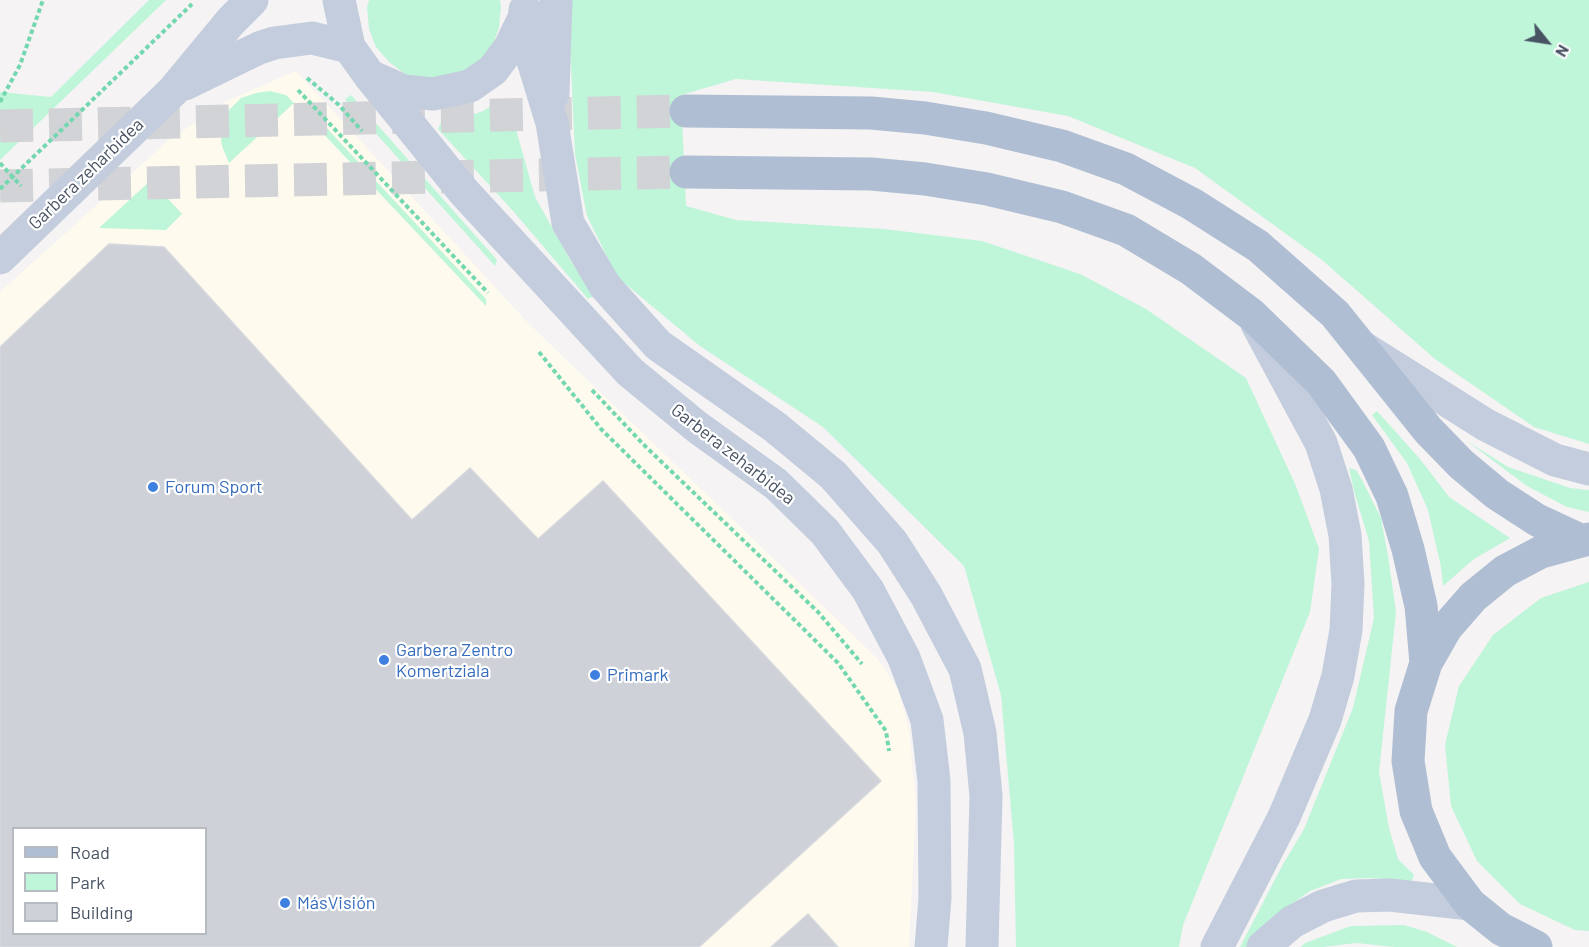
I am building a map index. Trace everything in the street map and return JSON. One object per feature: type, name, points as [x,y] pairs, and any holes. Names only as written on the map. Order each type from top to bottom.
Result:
[{"type":"main road","points":[[686,111],[871,113],[925,118],[986,128],[1062,146],[1126,169],[1192,204],[1258,246],[1335,314],[1428,430],[1461,464],[1497,494],[1527,513],[1585,540]]},
{"type":"main road","points":[[686,171],[871,174],[987,189],[1062,207],[1126,230],[1191,269],[1252,315],[1321,382],[1369,448],[1392,496],[1408,549],[1421,606],[1426,663]]},
{"type":"main road","points":[[1536,947],[1501,928],[1470,904],[1435,857],[1416,811],[1408,761],[1411,711],[1426,663],[1446,628],[1466,604],[1505,571],[1541,552],[1585,540]]},
{"type":"street","name":"Garbera zeharbidea","points":[[0,258],[173,91],[231,21],[252,0]]},
{"type":"street","points":[[339,0],[349,47]]},
{"type":"street","points":[[552,123],[556,0]]},
{"type":"street","points":[[525,9],[533,62],[552,123],[568,223],[605,286],[658,345],[775,427],[833,475],[892,542],[926,595],[965,669],[980,733],[987,796],[982,947]]},
{"type":"street","points":[[369,75],[404,91],[434,94],[470,86],[493,70],[510,47],[525,9]]},
{"type":"street","name":"Garbera zeharbidea","points":[[173,91],[258,48],[274,43],[312,38],[349,47],[464,192],[630,372],[697,427],[776,484],[825,532],[868,590],[904,658],[927,720],[934,781],[935,898],[931,947]]},
{"type":"street","points":[[1217,947],[1284,817],[1325,720],[1338,676],[1346,630],[1348,584],[1345,536],[1336,489],[1321,443],[1252,315]]},
{"type":"street","points":[[1362,346],[1486,425],[1555,460],[1589,469]]},
{"type":"street","points":[[1263,947],[1292,922],[1323,906],[1356,896],[1390,895],[1470,904]]},
{"type":"path","points":[[0,102],[20,65],[43,0]]},
{"type":"path","points":[[0,189],[197,0]]},
{"type":"path","points":[[309,80],[339,105],[370,140]]},
{"type":"path","points":[[298,90],[488,293]]},
{"type":"path","points":[[0,163],[27,194]]},
{"type":"path","points":[[539,352],[601,429],[838,663],[886,731],[890,753]]},
{"type":"path","points":[[586,384],[646,447],[818,612],[866,669]]},
{"type":"shaded area","name":"Garbera Zentro Komertziala","points":[[296,71],[528,323],[878,659],[898,690],[909,728],[916,805],[909,947],[0,947],[0,292],[169,140],[227,101]]},
{"type":"green space","points":[[149,0],[166,0],[0,160],[0,92],[51,97]]},
{"type":"green space","points":[[369,0],[500,0],[499,28],[492,46],[479,62],[463,73],[424,79],[405,74],[389,62],[376,47],[369,29],[367,7]]},
{"type":"green space","points":[[568,0],[1589,0],[1589,444],[1534,427],[1435,359],[1322,260],[1195,168],[1068,116],[933,92],[736,79],[681,95],[686,206],[736,220],[884,229],[982,241],[1080,274],[1146,309],[1246,378],[1296,486],[1319,549],[1310,612],[1183,925],[1179,947],[1016,947],[1014,844],[1001,695],[964,566],[823,427],[700,346],[617,277],[587,216],[575,154]]},
{"type":"green space","points":[[270,91],[286,95],[294,103],[229,163],[222,146],[220,131],[227,112],[241,98]]},
{"type":"green space","points":[[351,95],[497,260],[495,266],[345,99]]},
{"type":"green space","points":[[503,99],[508,101],[535,197],[572,263],[596,295],[588,299],[514,212],[438,129],[441,122],[460,119],[483,111]]},
{"type":"green space","points":[[322,123],[486,299],[486,306],[317,127]]},
{"type":"green space","points":[[151,180],[182,214],[166,230],[99,228]]},
{"type":"green space","points":[[1377,411],[1420,459],[1449,497],[1510,538],[1474,559],[1443,586],[1428,510],[1407,463],[1372,415]]},
{"type":"green space","points":[[1467,441],[1508,467],[1570,488],[1589,490],[1589,512],[1567,507],[1527,486]]},
{"type":"green space","points":[[1349,468],[1356,470],[1381,518],[1388,556],[1396,612],[1379,772],[1389,828],[1398,859],[1414,875],[1411,883],[1369,878],[1341,879],[1310,891],[1275,916],[1252,947],[1240,947],[1304,829],[1353,708],[1374,618],[1369,541]]},
{"type":"green space","points":[[1589,582],[1589,931],[1575,930],[1520,904],[1477,861],[1451,806],[1445,745],[1459,686],[1493,635],[1541,598]]},
{"type":"green space","points":[[1404,925],[1427,932],[1457,947],[1395,947],[1356,943],[1301,947],[1305,943],[1351,926]]},
{"type":"building","name":"Garbera Zentro Komertziala","points":[[109,244],[164,247],[412,520],[470,468],[538,539],[603,481],[881,781],[699,947],[0,947],[0,347]]},
{"type":"building","points":[[808,914],[838,947],[771,947]]},
{"type":"tunnel","points":[[0,126],[686,111]]},
{"type":"tunnel","points":[[0,186],[686,172]]},
{"type":"place","name":"Forum Sport","points":[[153,487]]},
{"type":"place","name":"Garbera Zentro Komertziala","points":[[384,660]]},
{"type":"place","name":"Primark","points":[[595,675]]},
{"type":"place","name":"MásVisión","points":[[285,903]]}]
